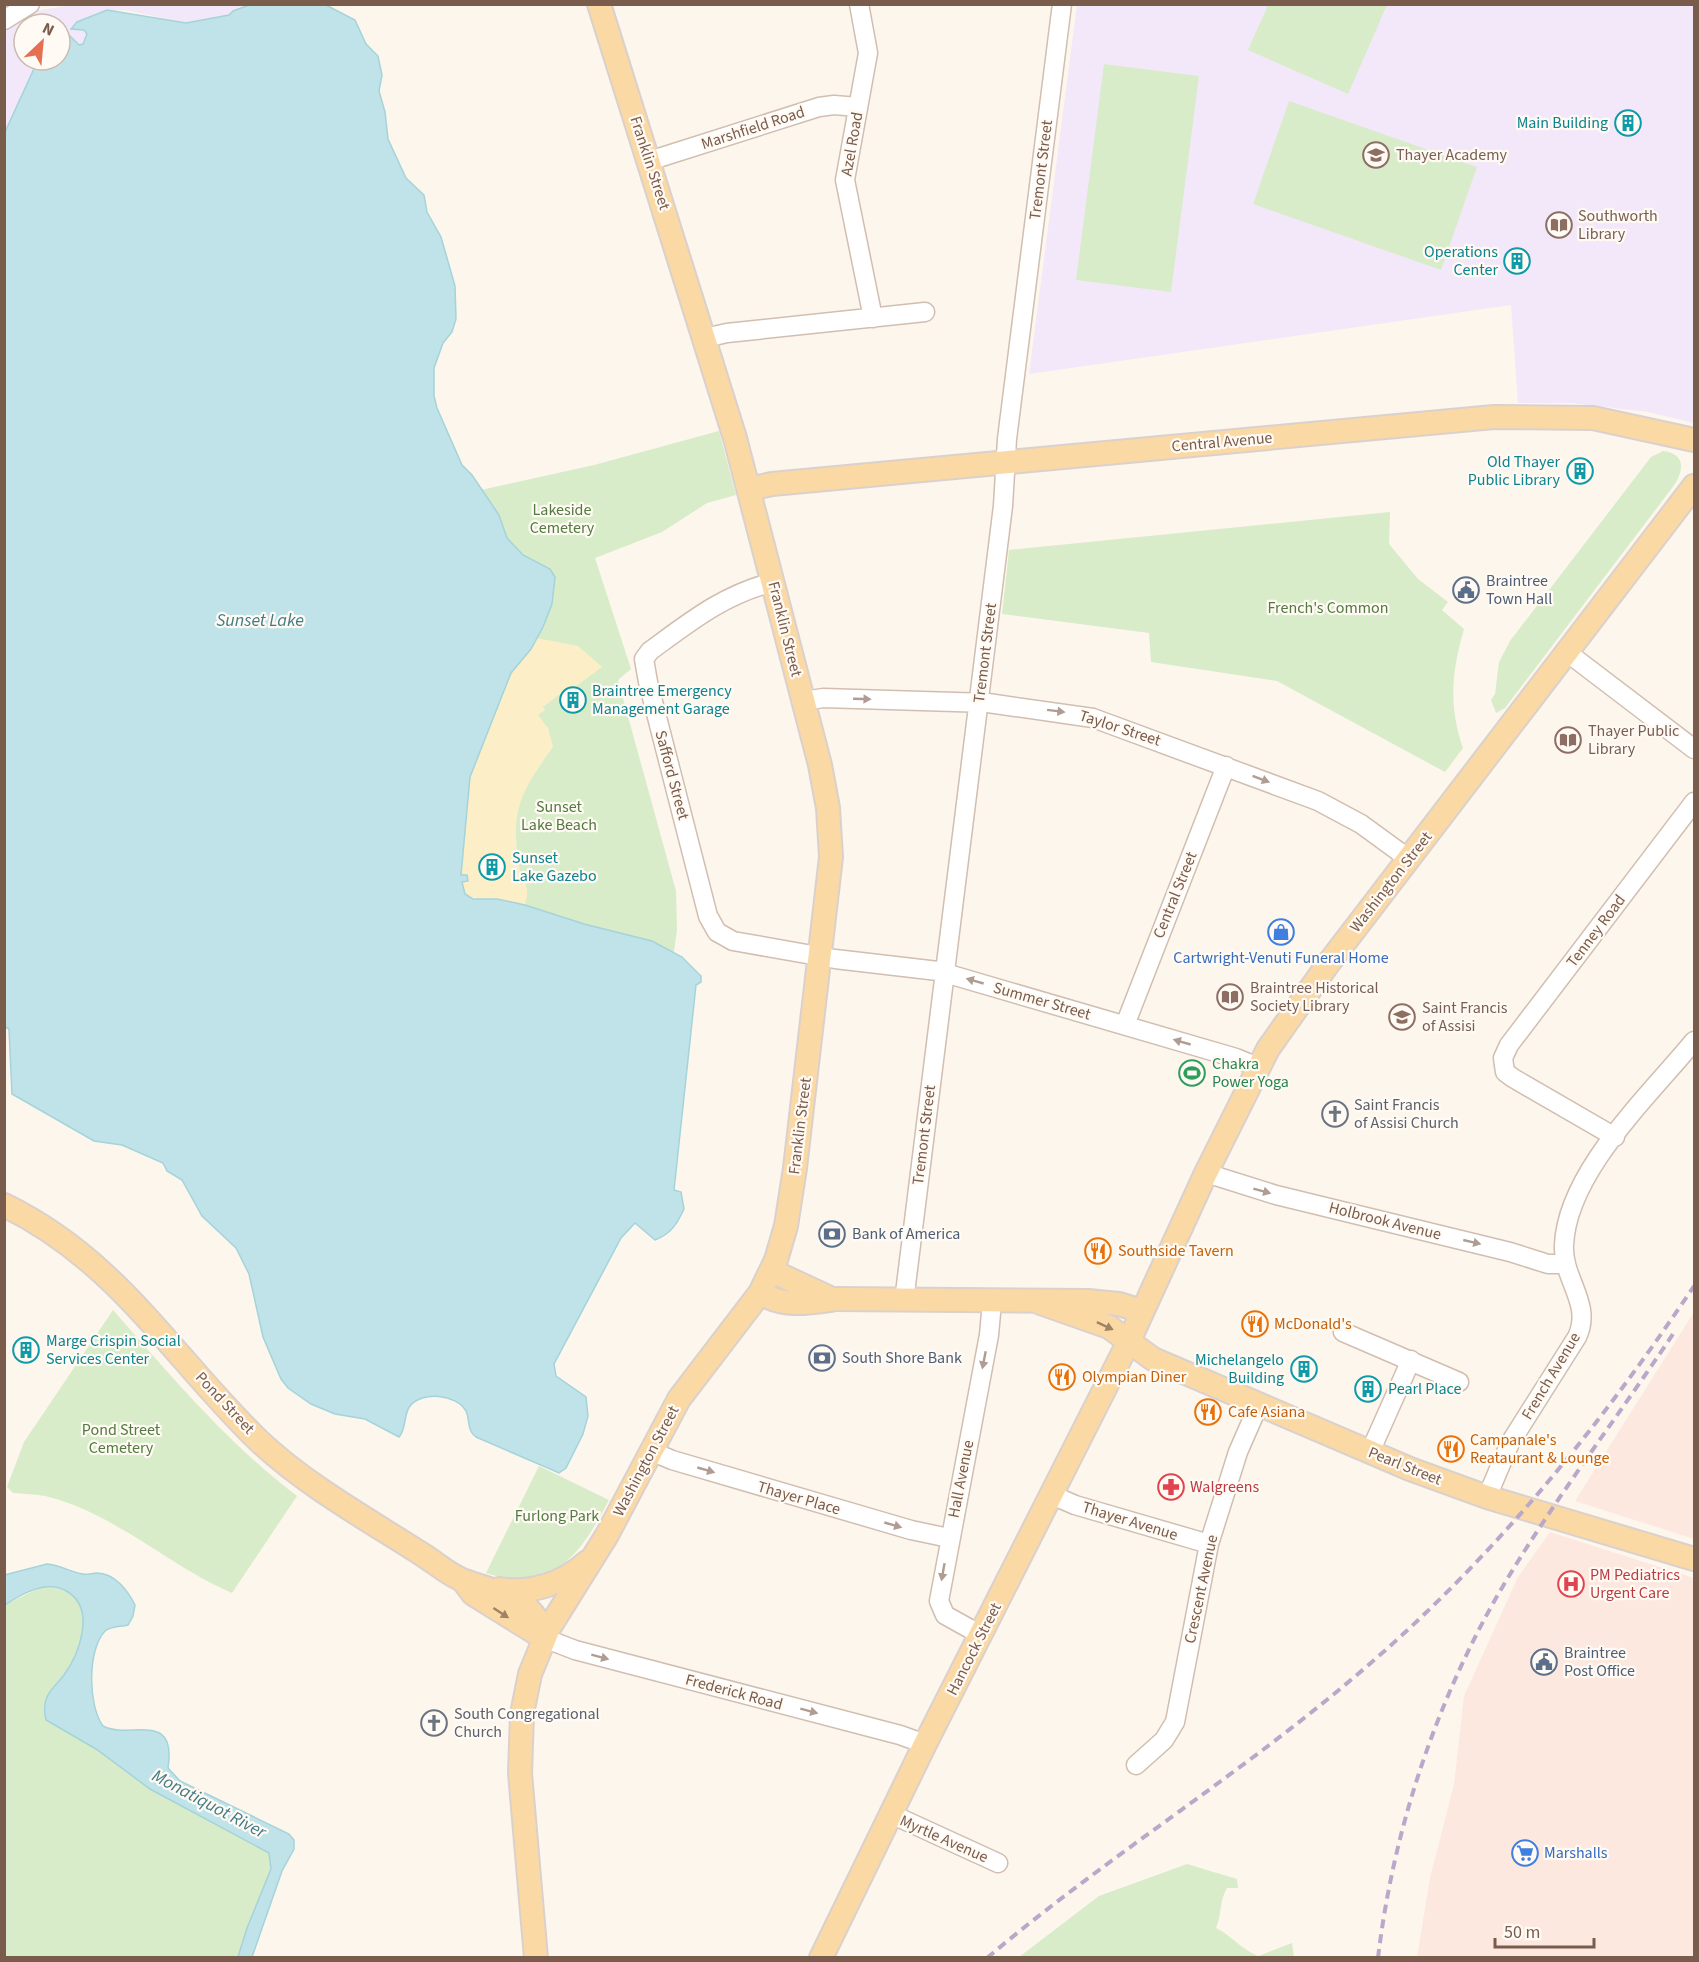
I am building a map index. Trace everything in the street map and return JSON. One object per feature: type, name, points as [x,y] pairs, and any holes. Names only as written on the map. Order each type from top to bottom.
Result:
[{"type":"main road","name":"Franklin Street","points":[[599,4],[705,338],[749,489],[823,779],[830,824],[830,866],[821,956],[790,1204],[772,1271]]},
{"type":"main road","name":"Central Avenue","points":[[749,489],[772,484],[1525,416],[1593,418],[1695,440]]},
{"type":"main road","name":"Washington Street","points":[[1129,1341],[1141,1311],[1258,1067],[1285,1023],[1695,486]]},
{"type":"main road","name":"Pond Street","points":[[4,1205],[55,1233],[103,1271],[231,1412],[282,1461],[327,1493],[463,1581],[491,1588],[529,1609],[539,1621],[544,1638]]},
{"type":"main road","name":"Washington Street","points":[[536,1958],[520,1758],[525,1699],[533,1664],[544,1638],[600,1548],[692,1379],[760,1293],[772,1271]]},
{"type":"main road","points":[[772,1271],[820,1295],[837,1299]]},
{"type":"main road","points":[[760,1293],[774,1301],[789,1304],[837,1299],[992,1302],[1098,1301],[1141,1311]]},
{"type":"main road","points":[[1038,1302],[1085,1317],[1112,1329],[1129,1341]]},
{"type":"main road","name":"Pearl Street","points":[[1129,1341],[1153,1359],[1370,1452],[1487,1497],[1695,1559]]},
{"type":"main road","name":"Hancock Street","points":[[821,1958],[925,1744],[1129,1341]]},
{"type":"main road","points":[[491,1588],[517,1591],[547,1586],[576,1571],[600,1548]]},
{"type":"main road","name":"Pond Street","points":[[463,1581],[472,1594],[544,1638]]},
{"type":"street","points":[[4,20],[30,4]]},
{"type":"street","name":"Azel Road","points":[[859,4],[868,53],[846,170],[846,187],[873,318]]},
{"type":"street","name":"Tremont Street","points":[[904,1301],[980,702],[1006,462],[1062,4]]},
{"type":"street","name":"Marshfield Road","points":[[649,161],[819,107],[834,105],[858,107]]},
{"type":"street","points":[[705,338],[727,333],[924,312]]},
{"type":"street","name":"Safford Street","points":[[773,582],[734,594],[715,604],[650,651],[644,664],[713,927],[722,937],[733,941],[821,956]]},
{"type":"street","points":[[1568,653],[1695,749]]},
{"type":"street","name":"Taylor Street","points":[[804,701],[823,698],[980,702],[1093,717],[1226,766],[1339,812],[1409,859]]},
{"type":"street","name":"Central Street","points":[[1125,1025],[1226,766]]},
{"type":"street","name":"Tenney Road","points":[[1615,1137],[1513,1078],[1505,1072],[1503,1063],[1509,1045],[1695,802]]},
{"type":"street","name":"Summer Street","points":[[821,956],[945,973],[1236,1058],[1258,1067]]},
{"type":"street","name":"French Avenue","points":[[1487,1497],[1510,1443],[1580,1331],[1583,1318],[1581,1306],[1565,1264],[1565,1236],[1573,1202],[1586,1173],[1695,1041]]},
{"type":"street","name":"Holbrook Avenue","points":[[1206,1173],[1276,1195],[1555,1265],[1565,1264]]},
{"type":"street","name":"Hall Avenue","points":[[981,1635],[945,1615],[939,1606],[949,1538],[989,1335],[992,1302]]},
{"type":"street","points":[[1343,1332],[1459,1382]]},
{"type":"street","points":[[1370,1452],[1411,1360]]},
{"type":"street","name":"Crescent Avenue","points":[[1136,1765],[1164,1740],[1175,1722],[1209,1544],[1238,1452],[1258,1404]]},
{"type":"street","name":"Thayer Place","points":[[651,1451],[672,1460],[911,1530],[949,1538]]},
{"type":"street","name":"Thayer Avenue","points":[[1052,1495],[1075,1505],[1209,1544]]},
{"type":"street","name":"Frederick Road","points":[[544,1638],[574,1650],[900,1735],[925,1744]]},
{"type":"street","name":"Myrtle Avenue","points":[[891,1814],[998,1863]]},
{"type":"shaded area","points":[[73,5],[252,5],[233,11],[229,15],[186,23],[125,10],[99,12],[77,22],[72,28],[72,12],[32,12]]},
{"type":"shaded area","name":"Thayer Academy","points":[[1077,5],[1694,5],[1694,423],[1648,412],[1572,403],[1518,403],[1511,305],[1029,374]]},
{"type":"shaded area","points":[[12,22],[12,72],[32,72],[5,132],[5,25]]},
{"type":"shaded area","points":[[72,29],[84,30],[87,34],[82,44],[79,45],[72,40]]},
{"type":"shaded area","points":[[1694,1312],[1694,1539],[1575,1501]]},
{"type":"shaded area","points":[[1550,1532],[1694,1578],[1694,1957],[1417,1957],[1430,1878],[1454,1784],[1464,1696],[1518,1577]]},
{"type":"green space","points":[[1268,5],[1387,5],[1348,94],[1248,50]]},
{"type":"green space","points":[[1104,64],[1199,76],[1171,292],[1076,280]]},
{"type":"green space","points":[[1289,101],[1477,167],[1441,270],[1253,204]]},
{"type":"green space","name":"Sunset Lake Beach","points":[[719,431],[736,495],[707,503],[662,532],[595,558],[631,669],[618,680],[676,891],[677,930],[674,952],[641,938],[584,924],[525,905],[461,858],[531,649],[552,604],[540,564],[523,555],[507,538],[499,515],[481,490],[594,465]]},
{"type":"green space","points":[[1663,451],[1675,455],[1681,462],[1675,484],[1505,708],[1496,713],[1491,700],[1495,694],[1499,662],[1510,641],[1651,457]]},
{"type":"green space","name":"French's Common","points":[[1390,512],[1389,544],[1418,579],[1448,602],[1442,610],[1464,629],[1453,688],[1455,717],[1463,748],[1445,772],[1277,681],[1151,662],[1149,633],[1002,614],[1009,550]]},
{"type":"green space","name":"Pond Street Cemetery","points":[[113,1310],[223,1431],[297,1496],[232,1593],[185,1568],[95,1514],[45,1496],[13,1493],[7,1487],[24,1442]]},
{"type":"green space","name":"Furlong Park","points":[[539,1466],[609,1500],[588,1537],[576,1552],[562,1565],[547,1574],[530,1578],[510,1578],[486,1573]]},
{"type":"green space","points":[[41,1587],[60,1589],[72,1595],[80,1605],[83,1616],[79,1645],[65,1673],[52,1689],[46,1720],[96,1749],[150,1789],[270,1853],[272,1869],[247,1928],[238,1957],[5,1958],[5,1605]]},
{"type":"green space","points":[[1187,1864],[1237,1879],[1238,1888],[1227,1888],[1224,1893],[1216,1928],[1258,1956],[1292,1943],[1294,1957],[1019,1957],[1099,1896]]},
{"type":"sand","points":[[537,638],[578,646],[602,667],[571,690],[568,688],[543,707],[545,710],[538,715],[548,728],[553,747],[526,789],[517,815],[519,866],[527,888],[525,905],[465,894],[461,881],[461,858],[470,777],[511,673]]},
{"type":"water","name":"Sunset Lake","points":[[252,4],[326,5],[355,20],[366,44],[378,56],[382,75],[379,91],[385,112],[388,139],[406,178],[424,195],[427,212],[441,237],[455,286],[456,319],[452,332],[443,343],[434,368],[434,396],[437,408],[462,465],[472,475],[499,515],[507,538],[523,555],[550,569],[555,577],[552,604],[543,627],[531,649],[511,673],[470,777],[461,875],[467,875],[468,881],[462,882],[465,894],[473,899],[497,899],[525,905],[584,924],[652,941],[682,957],[701,976],[701,982],[696,985],[674,1190],[681,1192],[684,1209],[673,1228],[661,1238],[655,1240],[635,1223],[621,1238],[554,1364],[556,1376],[586,1397],[588,1416],[583,1434],[566,1468],[559,1473],[473,1435],[466,1411],[461,1405],[447,1398],[439,1396],[415,1401],[406,1413],[403,1430],[399,1437],[365,1419],[335,1414],[311,1404],[288,1388],[281,1379],[263,1337],[249,1274],[236,1248],[202,1216],[182,1180],[167,1171],[163,1163],[122,1145],[94,1141],[12,1094],[9,1029],[4,1026],[5,132],[32,72],[72,72],[72,38],[79,45],[83,44],[87,34],[84,30],[72,29],[77,22],[107,10],[186,23],[229,15],[233,11]]},
{"type":"water","name":"Monatiquot River","points":[[47,1564],[83,1574],[97,1573],[110,1576],[125,1589],[135,1605],[128,1625],[107,1629],[95,1651],[92,1692],[94,1705],[103,1726],[114,1729],[159,1732],[165,1739],[169,1750],[168,1768],[180,1781],[289,1834],[294,1840],[294,1849],[282,1871],[252,1957],[238,1957],[271,1869],[269,1853],[150,1789],[96,1749],[46,1720],[47,1697],[70,1666],[79,1644],[83,1621],[81,1610],[76,1600],[68,1592],[52,1587],[27,1592],[5,1605],[4,1575]]},
{"type":"railway","points":[[987,1958],[1077,1887],[1308,1715],[1401,1636],[1494,1543],[1579,1444],[1619,1393],[1694,1286]]},
{"type":"railway","points":[[1378,1958],[1394,1864],[1419,1772],[1435,1727],[1474,1640],[1496,1598],[1538,1530],[1675,1331]]},
{"type":"place","name":"Main Building","points":[[1628,123]]},
{"type":"place","name":"Thayer Academy","points":[[1376,155]]},
{"type":"place","name":"Southworth Library","points":[[1559,225]]},
{"type":"place","name":"Operations Center","points":[[1517,261]]},
{"type":"place","name":"Old Thayer Public Library","points":[[1580,471]]},
{"type":"place","name":"Braintree Town Hall","points":[[1466,590]]},
{"type":"place","name":"Braintree Emergency Management Garage","points":[[573,700]]},
{"type":"place","name":"Thayer Public Library","points":[[1568,740]]},
{"type":"place","name":"Sunset Lake Gazebo","points":[[492,867]]},
{"type":"place","name":"Cartwright-Venuti Funeral Home","points":[[1281,932]]},
{"type":"place","name":"Braintree Historical Society Library","points":[[1230,997]]},
{"type":"place","name":"Saint Francis of Assisi","points":[[1402,1017]]},
{"type":"place","name":"Chakra Power Yoga","points":[[1192,1073]]},
{"type":"place","name":"Saint Francis of Assisi Church","points":[[1335,1114]]},
{"type":"place","name":"Bank of America","points":[[832,1234]]},
{"type":"place","name":"Southside Tavern","points":[[1098,1251]]},
{"type":"place","name":"McDonald's","points":[[1255,1324]]},
{"type":"place","name":"Marge Crispin Social Services Center","points":[[26,1350]]},
{"type":"place","name":"South Shore Bank","points":[[822,1358]]},
{"type":"place","name":"Michelangelo Building","points":[[1304,1369]]},
{"type":"place","name":"Olympian Diner","points":[[1062,1377]]},
{"type":"place","name":"Pearl Place","points":[[1368,1389]]},
{"type":"place","name":"Cafe Asiana","points":[[1208,1412]]},
{"type":"place","name":"Campanale's Reataurant & Lounge","points":[[1451,1449]]},
{"type":"place","name":"Walgreens","points":[[1171,1487]]},
{"type":"place","name":"PM Pediatrics Urgent Care","points":[[1571,1584]]},
{"type":"place","name":"Braintree Post Office","points":[[1544,1662]]},
{"type":"place","name":"South Congregational Church","points":[[434,1723]]},
{"type":"place","name":"Marshalls","points":[[1525,1853]]},
{"type":"park label","name":"Lakeside Cemetery","points":[[562,519]]}]
